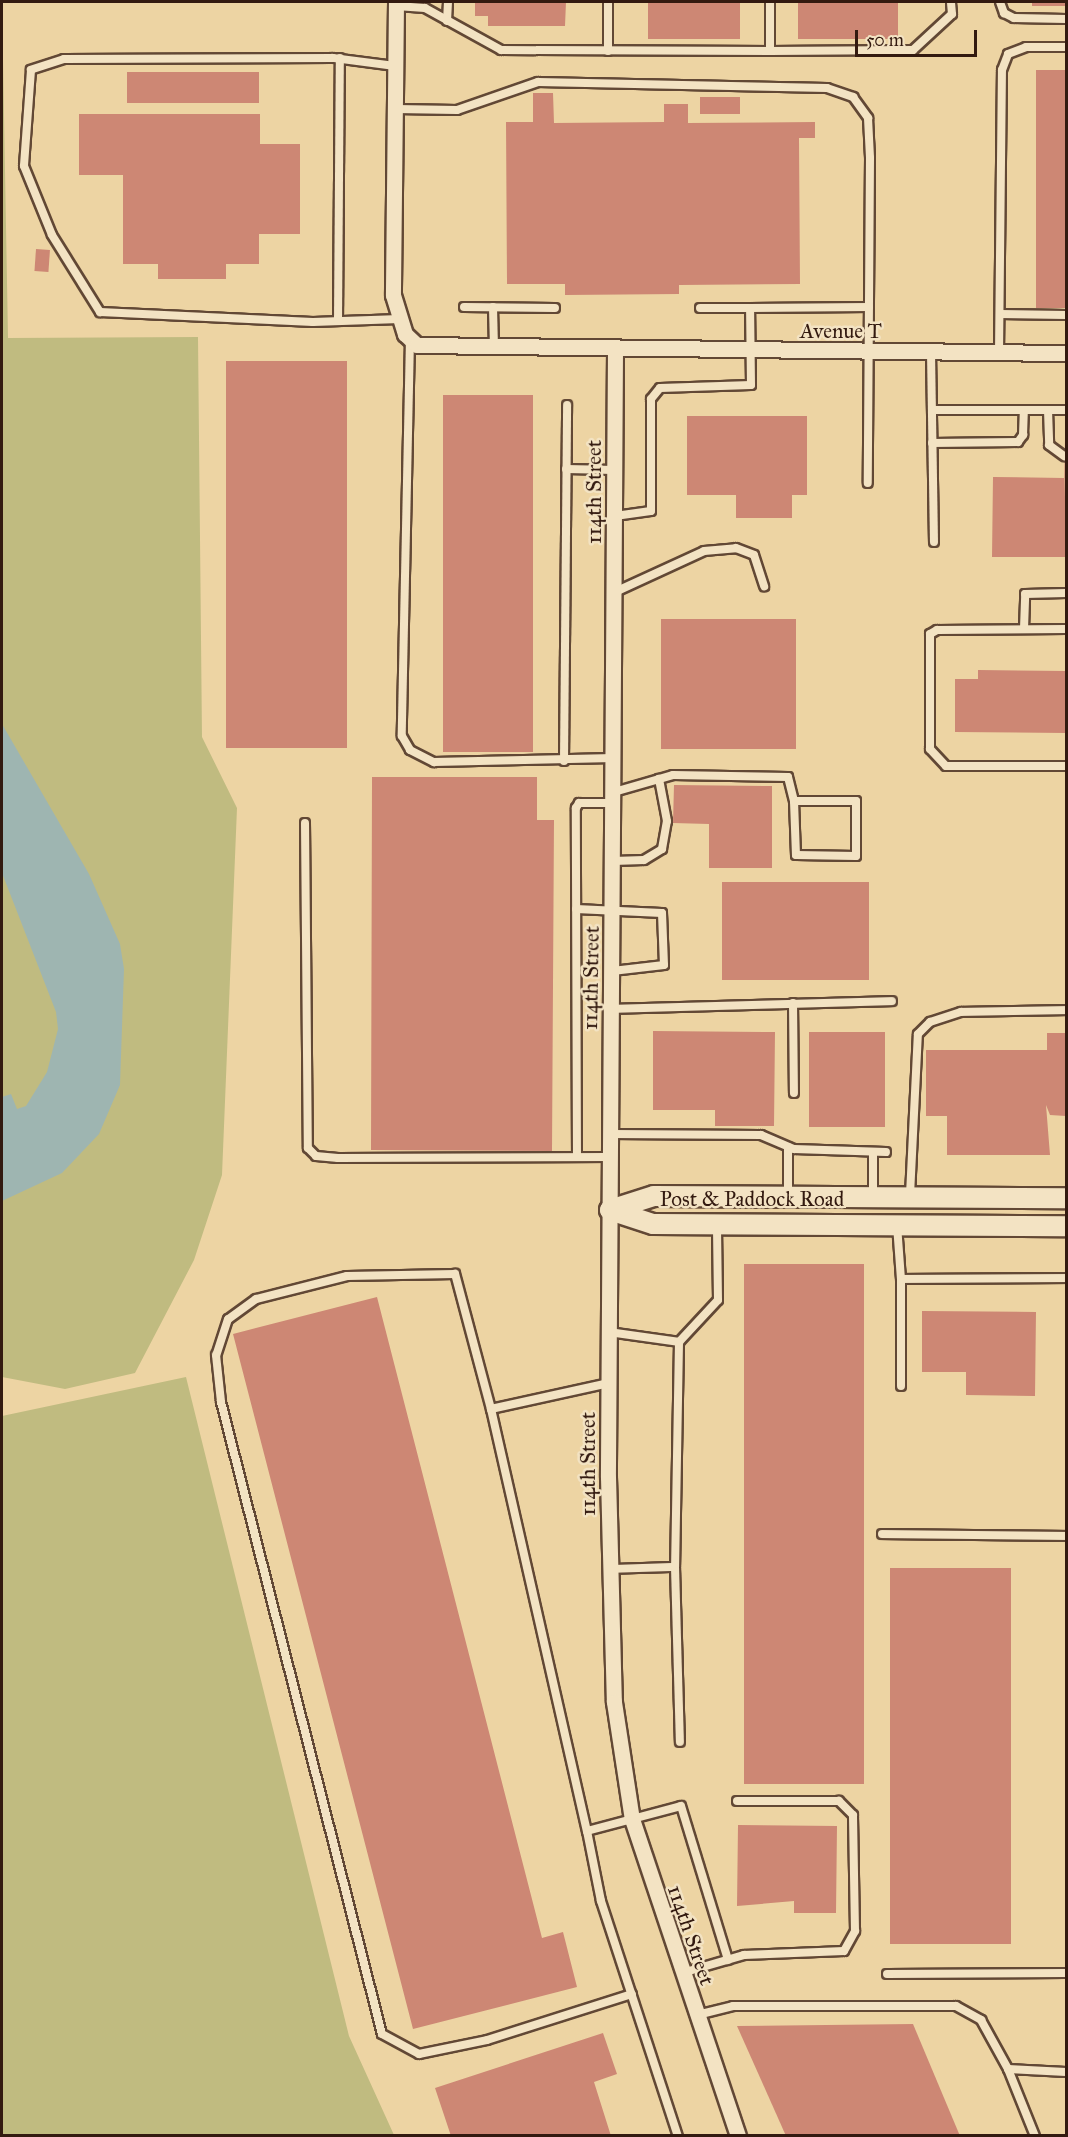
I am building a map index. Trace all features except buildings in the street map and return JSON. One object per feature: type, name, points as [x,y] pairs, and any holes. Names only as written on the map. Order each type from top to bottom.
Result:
[{"type":"street","points":[[396,4],[393,295],[400,319],[410,338],[417,345],[615,351]]},
{"type":"street","name":"Avenue T","points":[[615,351],[1066,353]]},
{"type":"street","name":"114th Street","points":[[615,351],[609,1332],[610,1569],[614,1702],[632,1819],[738,2136]]},
{"type":"street","name":"Post & Paddock Road","points":[[610,1209],[654,1196],[1066,1198]]},
{"type":"street","points":[[904,1223],[910,1196]]},
{"type":"street","name":"Post & Paddock Road","points":[[610,1209],[653,1224],[904,1223],[1066,1226]]},
{"type":"lane","points":[[447,21],[448,2]]},
{"type":"lane","points":[[608,2],[608,51]]},
{"type":"lane","points":[[770,2],[770,51]]},
{"type":"lane","points":[[396,4],[424,8],[501,50],[770,51],[913,50],[952,14],[951,2]]},
{"type":"lane","points":[[1000,2],[1004,13],[1014,18],[1066,19]]},
{"type":"lane","points":[[999,353],[1002,70],[1008,54],[1026,47],[1066,47]]},
{"type":"lane","points":[[338,321],[340,58]]},
{"type":"lane","points":[[396,66],[340,58],[53,62],[31,70],[24,166],[52,235],[100,312],[338,321],[400,319]]},
{"type":"lane","points":[[396,110],[457,110],[538,82],[827,88],[853,97],[868,118],[869,128],[868,483]]},
{"type":"lane","points":[[464,307],[555,308]]},
{"type":"lane","points":[[494,307],[494,349]]},
{"type":"lane","points":[[700,308],[869,307]]},
{"type":"lane","points":[[615,516],[651,511],[651,399],[660,388],[751,385],[750,308]]},
{"type":"lane","points":[[1000,314],[1066,315]]},
{"type":"lane","points":[[410,338],[402,736],[410,750],[434,762],[564,761],[582,756],[614,758]]},
{"type":"lane","points":[[931,352],[934,542]]},
{"type":"lane","points":[[564,761],[567,405]]},
{"type":"lane","points":[[932,410],[1066,410]]},
{"type":"lane","points":[[932,443],[1018,442],[1023,435],[1024,410]]},
{"type":"lane","points":[[1048,410],[1049,445],[1064,456]]},
{"type":"lane","points":[[566,469],[615,470]]},
{"type":"lane","points":[[615,592],[704,551],[736,548],[754,555],[764,586]]},
{"type":"lane","points":[[1024,629],[1025,594],[1066,593]]},
{"type":"lane","points":[[1066,629],[937,630],[930,634],[930,749],[946,766],[1066,766]]},
{"type":"lane","points":[[577,1157],[577,804],[614,797],[660,778],[788,777],[794,801],[796,855],[856,856],[856,801],[794,801]]},
{"type":"lane","points":[[613,861],[644,860],[662,849],[667,821],[660,778]]},
{"type":"lane","points":[[305,823],[308,1148],[316,1156],[338,1158],[610,1157]]},
{"type":"lane","points":[[576,909],[662,913],[664,965],[612,970]]},
{"type":"lane","points":[[612,1009],[892,1001]]},
{"type":"lane","points":[[793,1003],[794,1093]]},
{"type":"lane","points":[[910,1196],[918,1034],[930,1022],[961,1012],[1066,1010]]},
{"type":"lane","points":[[611,1134],[761,1135],[788,1146],[886,1152]]},
{"type":"lane","points":[[788,1146],[788,1196]]},
{"type":"lane","points":[[873,1152],[873,1196]]},
{"type":"lane","points":[[901,1386],[901,1279],[904,1223]]},
{"type":"lane","points":[[680,1742],[675,1568],[679,1342],[718,1300],[717,1224]]},
{"type":"lane","points":[[632,1994],[487,2040],[419,2054],[382,2034],[221,1402],[216,1356],[228,1319],[256,1299],[347,1276],[455,1274],[491,1409],[602,1901],[678,2136]]},
{"type":"lane","points":[[901,1279],[1066,1278]]},
{"type":"lane","points":[[609,1332],[679,1342]]},
{"type":"lane","points":[[491,1409],[609,1383]]},
{"type":"lane","points":[[882,1534],[1066,1536]]},
{"type":"lane","points":[[610,1569],[675,1568]]},
{"type":"lane","points":[[682,1973],[744,1955],[844,1951],[855,1930],[853,1815],[838,1801],[737,1801]]},
{"type":"lane","points":[[587,1831],[681,1806],[728,1960]]},
{"type":"lane","points":[[887,1974],[1066,1974]]},
{"type":"lane","points":[[697,2015],[733,2007],[956,2007],[981,2020],[1008,2069],[1035,2136]]},
{"type":"lane","points":[[1008,2069],[1066,2072]]},
{"type":"shaded area","points":[[2,2],[8,338],[198,337],[202,737],[237,808],[222,1175],[194,1260],[135,1373],[65,1389],[2,1377]]},
{"type":"shaded area","points":[[186,1377],[349,2036],[394,2135],[2,2135],[2,1416]]},
{"type":"water","points":[[2,724],[89,874],[120,944],[124,969],[120,1085],[99,1134],[62,1173],[2,1201],[2,1097],[11,1094],[17,1109],[26,1106],[47,1072],[58,1029],[56,1012],[2,873]]}]
